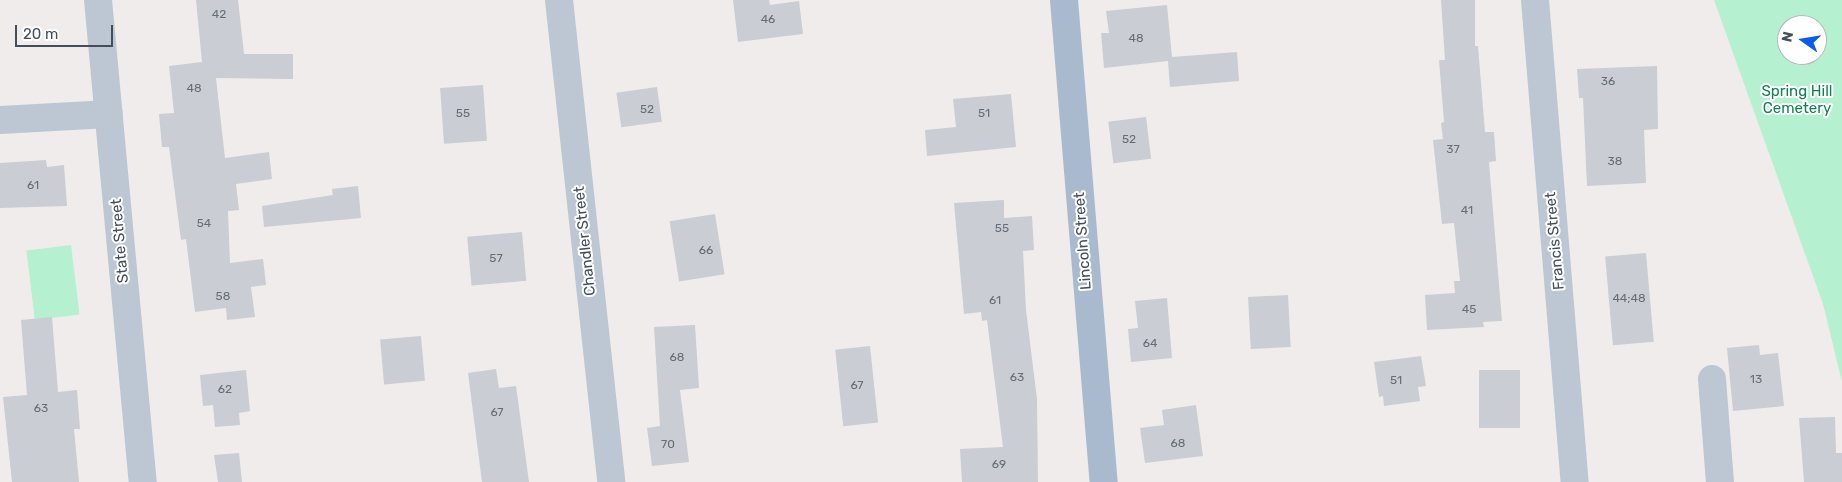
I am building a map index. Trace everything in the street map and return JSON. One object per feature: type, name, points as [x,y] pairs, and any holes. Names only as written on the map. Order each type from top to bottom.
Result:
[{"type":"main road","name":"Lincoln Street","points":[[1064,0],[1104,482]]},
{"type":"street","name":"State Street","points":[[98,0],[143,482]]},
{"type":"street","name":"Chandler Street","points":[[559,0],[611,482]]},
{"type":"street","name":"Francis Street","points":[[1535,0],[1575,482]]},
{"type":"street","points":[[0,120],[109,114]]},
{"type":"street","points":[[1712,379],[1720,482]]},
{"type":"green space","name":"Spring Hill Cemetery","points":[[1714,0],[1842,0],[1842,382],[1823,304]]},
{"type":"green space","points":[[71,245],[80,314],[35,320],[26,250]]},
{"type":"building","points":[[196,0],[238,0],[244,54],[293,54],[293,79],[216,78],[225,158],[269,152],[272,179],[236,184],[239,210],[228,211],[230,263],[263,259],[266,285],[251,287],[255,317],[227,320],[226,308],[195,312],[186,239],[181,240],[169,147],[162,147],[159,114],[174,113],[169,66],[202,62]]},
{"type":"building","points":[[733,0],[769,0],[770,5],[799,1],[803,34],[738,42]]},
{"type":"building","points":[[1441,0],[1475,0],[1475,46],[1478,46],[1485,132],[1494,132],[1496,161],[1489,162],[1502,321],[1483,322],[1484,327],[1427,330],[1425,295],[1455,293],[1454,281],[1460,281],[1454,223],[1442,224],[1433,140],[1443,139],[1441,123],[1444,122],[1439,60],[1445,60]]},
{"type":"building","points":[[1167,5],[1172,57],[1237,52],[1239,81],[1170,87],[1168,61],[1104,68],[1101,33],[1109,33],[1106,11]]},
{"type":"building","points":[[1657,66],[1658,129],[1644,130],[1646,183],[1587,186],[1583,98],[1579,98],[1577,69]]},
{"type":"building","points":[[483,85],[487,141],[444,144],[440,88]]},
{"type":"building","points":[[657,87],[662,122],[621,127],[616,93]]},
{"type":"building","points":[[1011,94],[1016,147],[927,156],[925,130],[956,127],[953,99]]},
{"type":"building","points":[[1146,117],[1151,159],[1113,163],[1108,122]]},
{"type":"building","points":[[46,160],[47,167],[64,165],[67,206],[0,208],[0,163]]},
{"type":"building","points":[[358,186],[361,218],[264,227],[262,206],[333,195],[332,189]]},
{"type":"building","points":[[1004,200],[1004,218],[1032,216],[1034,250],[1023,251],[1026,310],[1037,399],[1038,482],[962,482],[960,449],[1003,447],[987,320],[982,321],[981,312],[964,314],[954,203]]},
{"type":"building","points":[[715,214],[725,274],[679,281],[670,221]]},
{"type":"building","points":[[522,232],[526,281],[471,286],[467,237]]},
{"type":"building","points":[[1646,253],[1654,342],[1613,345],[1605,257]]},
{"type":"building","points":[[1288,295],[1291,347],[1251,349],[1248,297]]},
{"type":"building","points":[[1167,298],[1172,358],[1131,362],[1128,329],[1138,328],[1135,301]]},
{"type":"building","points":[[52,317],[58,392],[77,390],[80,429],[74,429],[79,482],[12,482],[3,397],[27,395],[21,320]]},
{"type":"building","points":[[695,325],[699,388],[680,390],[689,462],[652,466],[647,428],[660,426],[654,327]]},
{"type":"building","points":[[421,336],[425,381],[384,384],[380,340]]},
{"type":"building","points":[[1759,345],[1760,355],[1778,353],[1784,406],[1733,411],[1727,348]]},
{"type":"building","points":[[870,346],[878,423],[843,426],[835,350]]},
{"type":"building","points":[[1421,356],[1426,386],[1418,387],[1420,401],[1384,406],[1383,396],[1379,397],[1374,362]]},
{"type":"building","points":[[496,369],[499,388],[516,386],[529,482],[482,482],[468,373]]},
{"type":"building","points":[[246,370],[250,411],[239,413],[240,425],[215,427],[213,405],[203,406],[200,375]]},
{"type":"building","points":[[1479,370],[1520,370],[1520,428],[1479,428]]},
{"type":"building","points":[[1196,405],[1203,456],[1145,463],[1140,428],[1164,425],[1162,410]]},
{"type":"building","points":[[1835,417],[1836,453],[1842,453],[1842,482],[1804,482],[1799,418]]},
{"type":"building","points":[[239,453],[242,482],[218,482],[214,455]]}]
